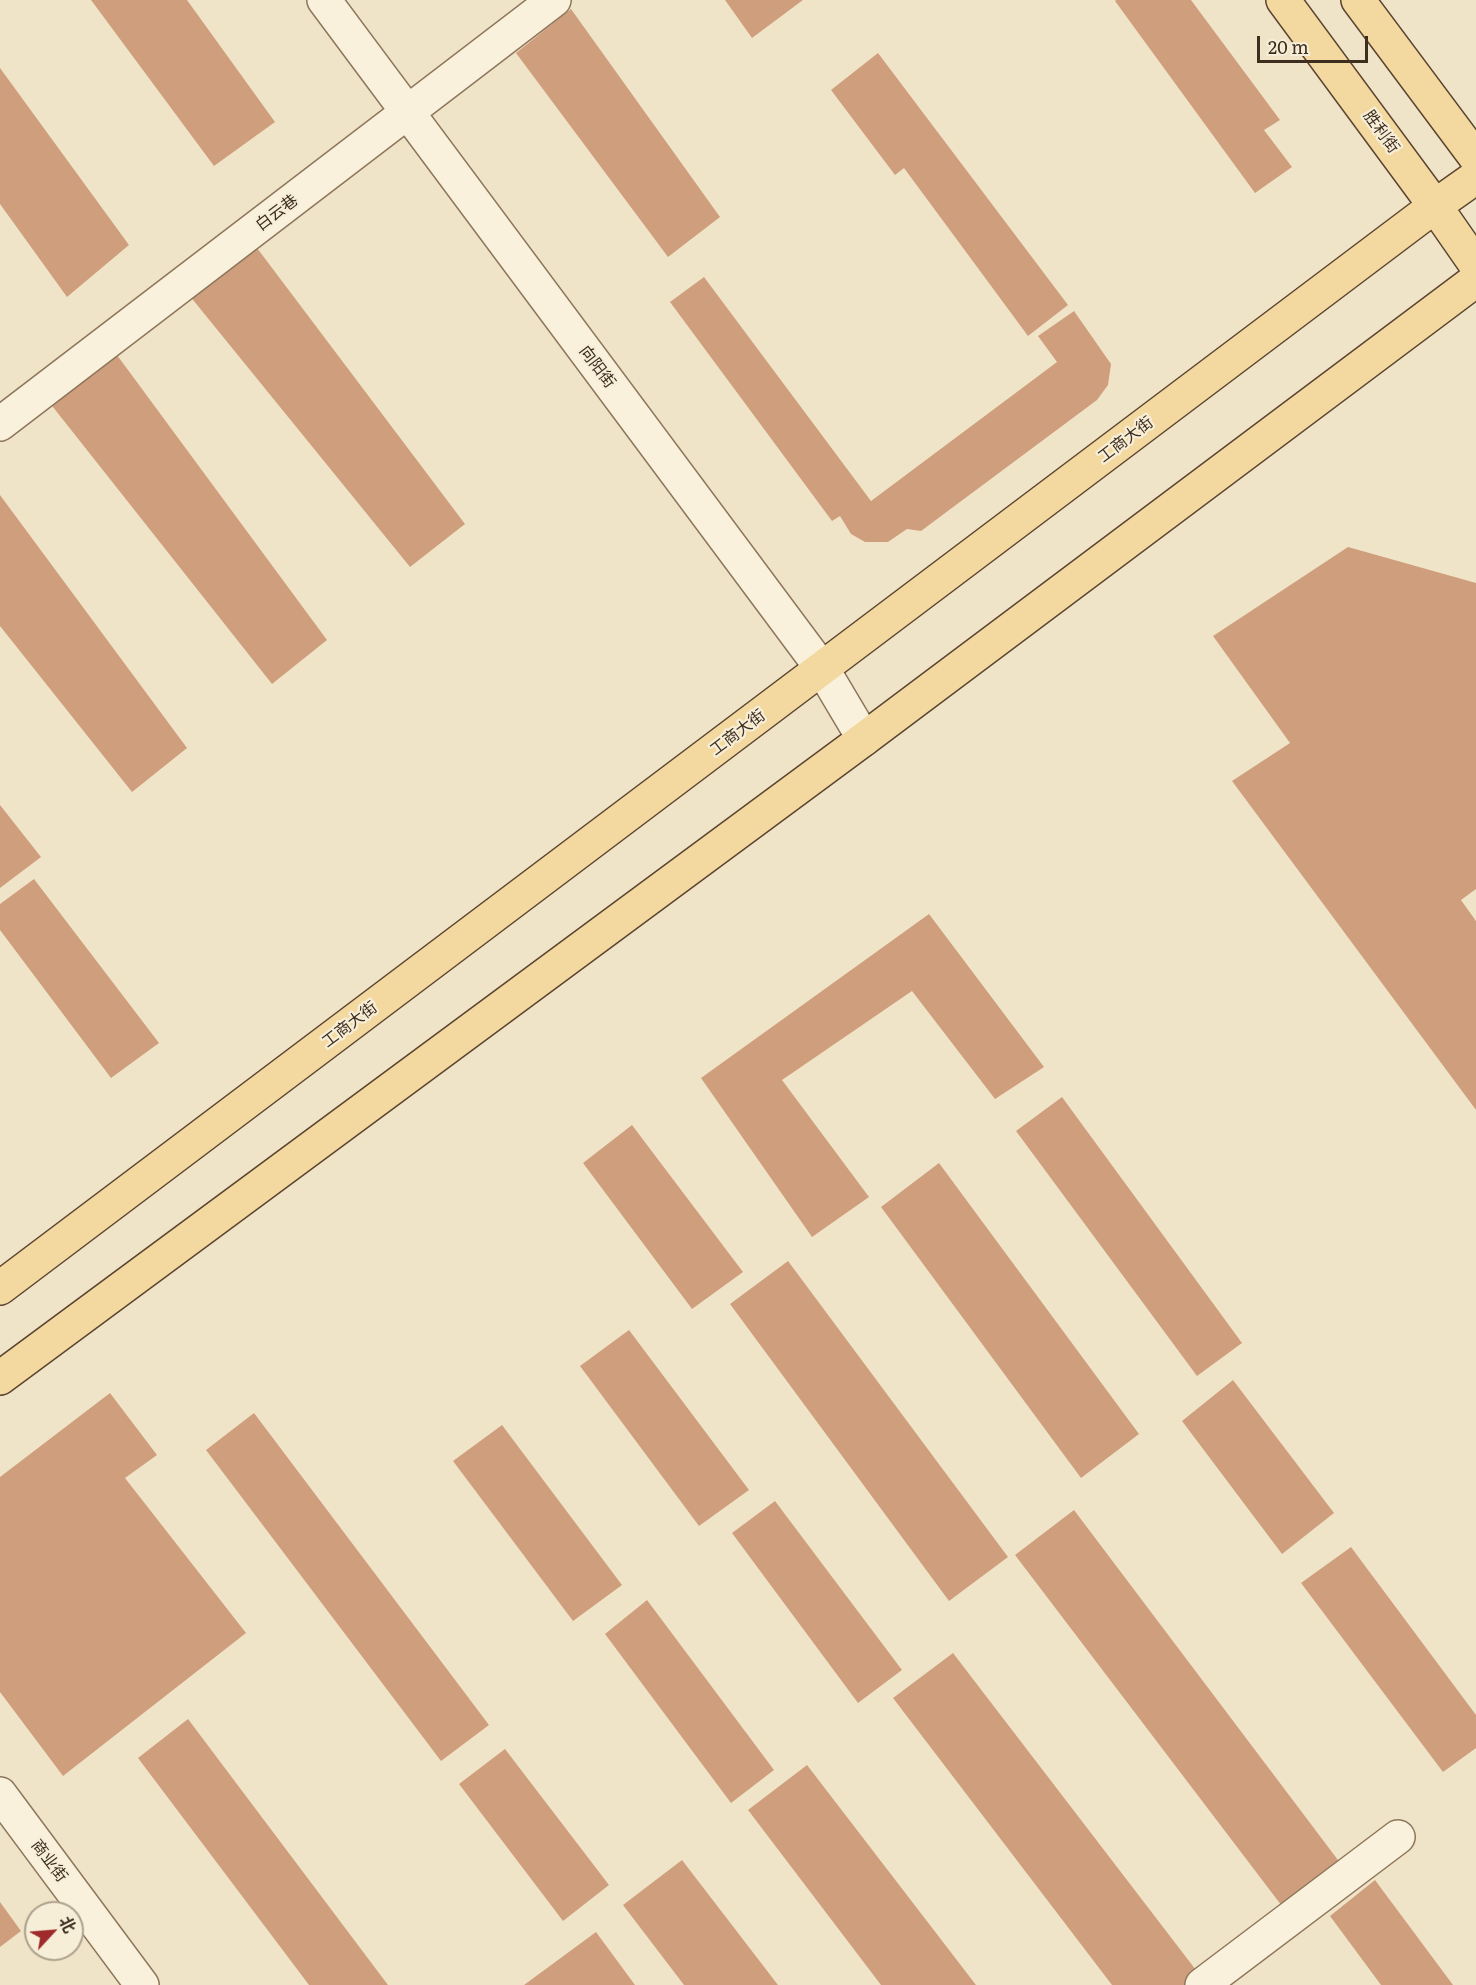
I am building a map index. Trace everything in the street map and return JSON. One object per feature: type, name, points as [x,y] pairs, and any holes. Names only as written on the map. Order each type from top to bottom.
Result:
[{"type":"main road","name":"胜利街","points":[[1283,0],[1476,265]]},
{"type":"main road","points":[[1358,0],[1476,158]]},
{"type":"main road","name":"工商大街","points":[[0,1288],[1476,177]]},
{"type":"main road","points":[[0,1378],[864,739],[1476,280]]},
{"type":"street","name":"向阳街","points":[[324,0],[822,669],[864,739]]},
{"type":"street","name":"白云巷","points":[[0,424],[554,0]]},
{"type":"street","name":"商业街","points":[[0,1794],[142,1985]]},
{"type":"street","points":[[1202,1985],[1398,1837]]},
{"type":"building","points":[[91,0],[187,0],[275,122],[214,166]]},
{"type":"building","points":[[725,0],[803,0],[752,38]]},
{"type":"building","points":[[1116,0],[1191,0],[1280,120],[1264,130],[1292,167],[1255,193]]},
{"type":"building","points":[[571,9],[720,217],[668,257],[516,53]]},
{"type":"building","points":[[878,53],[1068,305],[1028,336],[904,168],[895,175],[831,90]]},
{"type":"building","points":[[0,68],[129,245],[67,297],[0,204]]},
{"type":"building","points":[[254,244],[465,524],[410,567],[189,295]]},
{"type":"building","points":[[704,277],[871,501],[1057,362],[1038,336],[1074,311],[1111,364],[1108,385],[1097,400],[921,531],[907,529],[888,542],[865,542],[851,534],[840,516],[832,521],[670,302]]},
{"type":"building","points":[[114,351],[327,640],[272,684],[49,402]]},
{"type":"building","points":[[0,495],[187,748],[132,792],[0,626]]},
{"type":"building","points":[[1348,547],[1476,583],[1476,889],[1461,900],[1476,921],[1476,1110],[1232,781],[1290,743],[1213,636]]},
{"type":"building","points":[[0,805],[41,857],[0,888]]},
{"type":"building","points":[[34,879],[159,1043],[111,1078],[0,930],[0,904]]},
{"type":"building","points":[[929,914],[1044,1067],[995,1099],[912,991],[782,1080],[869,1197],[812,1237],[701,1078]]},
{"type":"building","points":[[1062,1097],[1242,1343],[1197,1376],[1016,1131]]},
{"type":"building","points":[[632,1125],[743,1272],[692,1309],[583,1163]]},
{"type":"building","points":[[939,1163],[1139,1434],[1081,1478],[881,1207]]},
{"type":"building","points":[[788,1261],[1008,1557],[949,1601],[730,1304]]},
{"type":"building","points":[[629,1330],[749,1490],[699,1526],[580,1366]]},
{"type":"building","points":[[1233,1380],[1334,1513],[1282,1554],[1182,1421]]},
{"type":"building","points":[[110,1393],[157,1455],[125,1478],[246,1633],[63,1776],[0,1692],[0,1477]]},
{"type":"building","points":[[254,1413],[489,1725],[441,1761],[206,1450]]},
{"type":"building","points":[[502,1425],[622,1585],[573,1621],[453,1461]]},
{"type":"building","points":[[775,1501],[902,1670],[858,1703],[732,1533]]},
{"type":"building","points":[[1074,1510],[1344,1868],[1288,1914],[1015,1555]]},
{"type":"building","points":[[1351,1547],[1476,1715],[1476,1748],[1443,1772],[1301,1583]]},
{"type":"building","points":[[647,1600],[774,1770],[731,1803],[605,1634]]},
{"type":"building","points":[[953,1653],[1199,1974],[1184,1985],[1112,1985],[893,1698]]},
{"type":"building","points":[[188,1719],[388,1985],[309,1985],[138,1758]]},
{"type":"building","points":[[505,1749],[609,1885],[563,1921],[459,1784]]},
{"type":"building","points":[[807,1765],[976,1985],[881,1985],[748,1810]]},
{"type":"building","points":[[682,1860],[778,1985],[684,1985],[623,1905]]},
{"type":"building","points":[[1375,1880],[1453,1985],[1381,1985],[1330,1916]]},
{"type":"building","points":[[0,1902],[21,1931],[0,1947]]},
{"type":"building","points":[[596,1932],[635,1985],[524,1985]]}]
